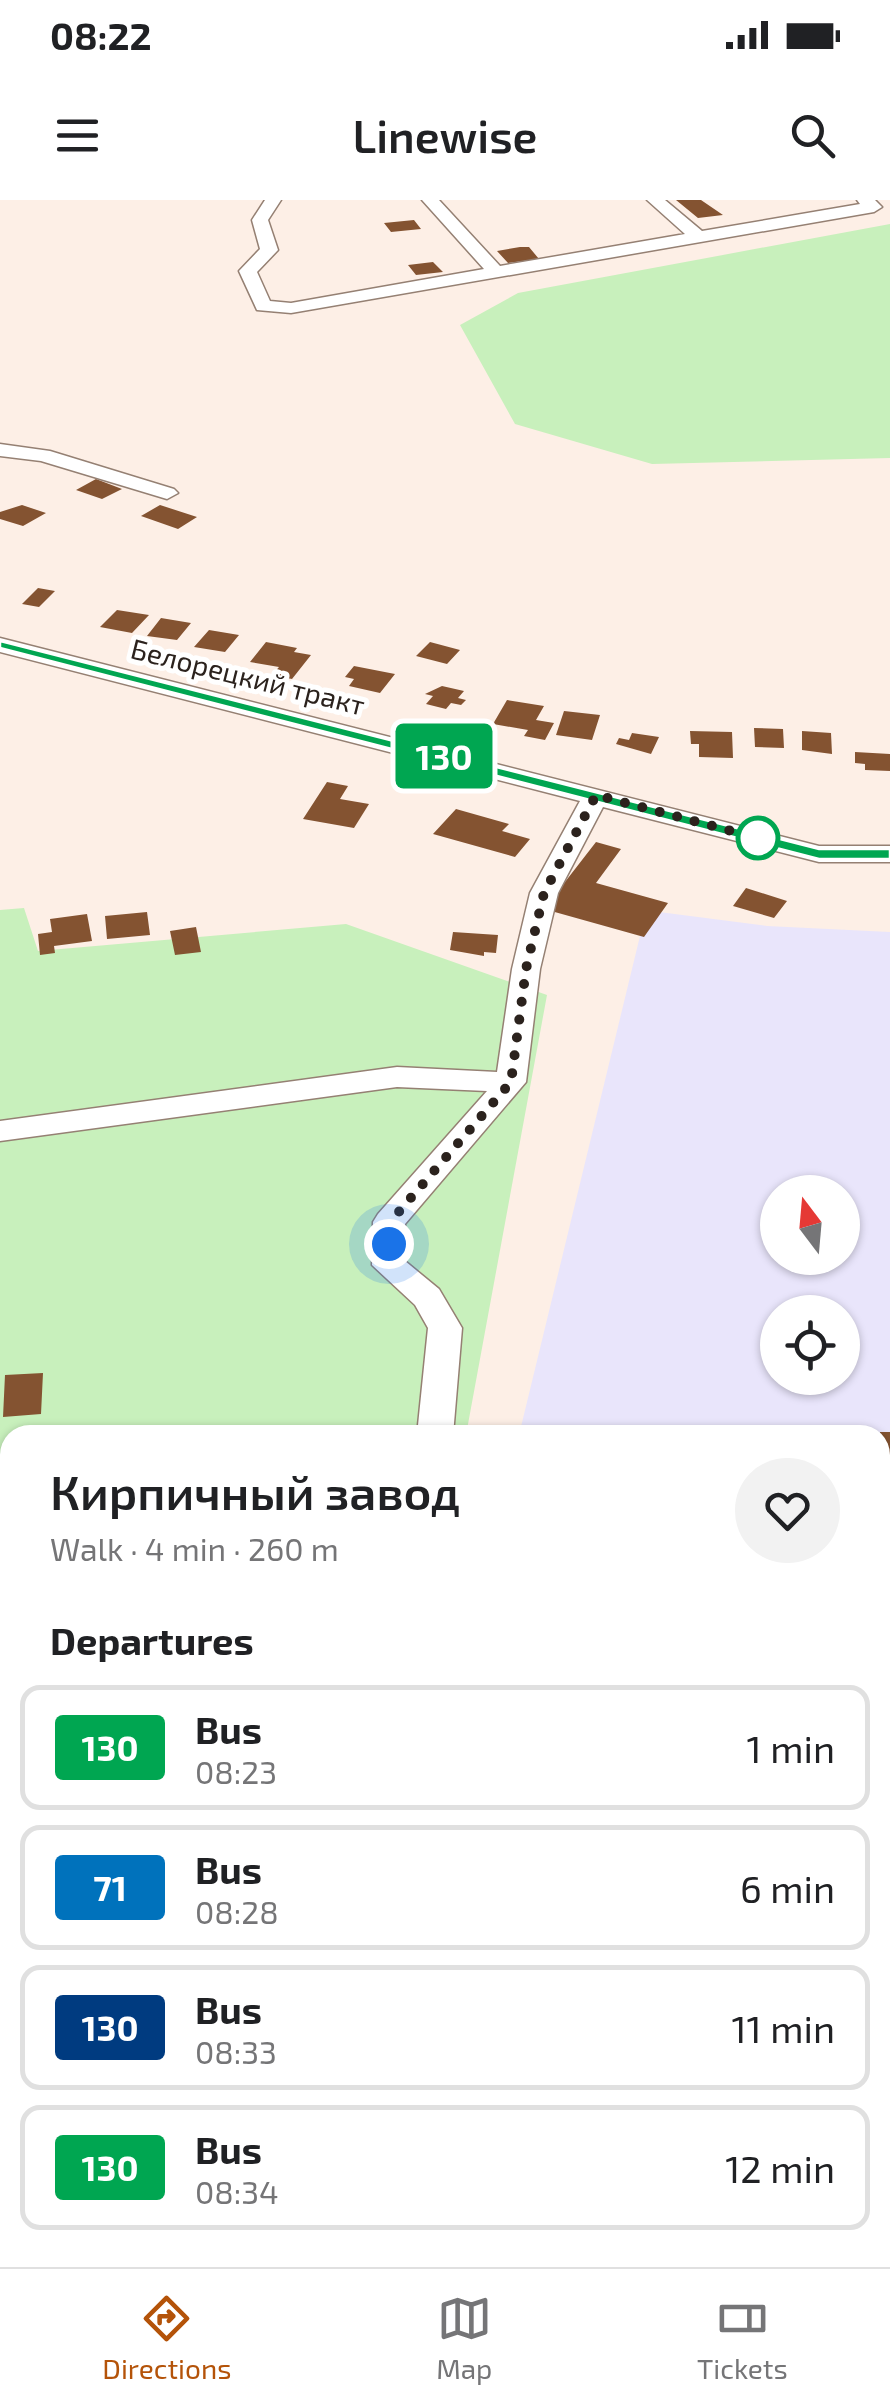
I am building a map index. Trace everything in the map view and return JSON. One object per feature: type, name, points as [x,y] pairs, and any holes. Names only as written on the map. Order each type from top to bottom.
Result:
[{"type":"street","points":[[273,200],[260,220],[269,250],[248,271],[262,306],[291,308],[874,207],[865,200]]},
{"type":"street","points":[[430,200],[498,274]]},
{"type":"street","points":[[655,200],[698,236]]},
{"type":"street","points":[[0,450],[43,454],[167,493]]},
{"type":"street","name":"Белорецкий тракт","points":[[0,645],[819,854],[890,854]]},
{"type":"street","points":[[437,1425],[445,1328],[427,1297],[388,1266],[390,1222],[511,1082],[526,969],[544,893],[596,795]]},
{"type":"street","points":[[0,1131],[397,1077],[511,1082]]},
{"type":"shaded area","points":[[659,912],[767,926],[890,932],[890,1425],[521,1425],[640,936]]},
{"type":"green space","points":[[890,224],[890,458],[652,464],[515,424],[460,325],[518,293]]},
{"type":"green space","points":[[24,908],[38,951],[346,924],[547,995],[468,1425],[0,1425],[0,910]]},
{"type":"building","points":[[676,200],[701,200],[723,215],[698,218]]},
{"type":"building","points":[[414,220],[421,229],[391,232],[384,223]]},
{"type":"building","points":[[529,247],[539,259],[508,263],[497,251]]},
{"type":"building","points":[[433,262],[443,272],[416,275],[408,265]]},
{"type":"building","points":[[96,479],[122,489],[102,499],[76,490]]},
{"type":"building","points":[[22,505],[46,513],[23,526],[0,519],[0,512]]},
{"type":"building","points":[[160,505],[197,517],[178,529],[141,516]]},
{"type":"building","points":[[38,588],[55,591],[39,607],[22,604]]},
{"type":"building","points":[[117,610],[149,615],[132,633],[100,627]]},
{"type":"building","points":[[161,618],[191,623],[177,640],[147,636]]},
{"type":"building","points":[[209,630],[239,635],[225,652],[194,647]]},
{"type":"building","points":[[266,642],[311,655],[292,679],[272,675],[279,667],[250,662]]},
{"type":"building","points":[[430,642],[460,650],[447,664],[416,656]]},
{"type":"building","points":[[354,666],[395,674],[380,693],[349,686],[354,679],[345,677]]},
{"type":"building","points":[[442,686],[464,691],[458,698],[466,700],[461,705],[451,703],[446,709],[426,704],[433,696],[425,694]]},
{"type":"building","points":[[507,700],[544,706],[536,720],[554,723],[545,740],[524,736],[528,730],[493,724]]},
{"type":"building","points":[[564,711],[600,715],[592,740],[556,735]]},
{"type":"building","points":[[754,728],[783,729],[784,748],[755,747]]},
{"type":"building","points":[[690,731],[732,732],[733,758],[699,757],[699,744],[691,744]]},
{"type":"building","points":[[802,731],[831,733],[832,754],[802,750]]},
{"type":"building","points":[[632,733],[659,737],[651,754],[616,744],[619,738],[629,740]]},
{"type":"building","points":[[855,752],[890,754],[890,771],[865,770],[865,764],[855,763]]},
{"type":"building","points":[[327,782],[348,786],[340,799],[369,804],[354,828],[303,819]]},
{"type":"building","points":[[456,809],[509,824],[502,831],[530,839],[515,857],[433,834]]},
{"type":"building","points":[[596,842],[621,849],[596,883],[668,903],[644,937],[544,909]]},
{"type":"building","points":[[746,888],[787,901],[774,918],[733,906]]},
{"type":"building","points":[[147,912],[150,935],[107,939],[105,916]]},
{"type":"building","points":[[87,914],[92,941],[54,946],[55,953],[40,955],[38,934],[52,932],[50,919]]},
{"type":"building","points":[[196,927],[201,952],[175,955],[170,931]]},
{"type":"building","points":[[453,932],[498,935],[496,953],[484,952],[484,956],[450,950]]},
{"type":"building","points":[[43,1373],[41,1414],[3,1417],[5,1375]]},
{"type":"bus line","name":"130","points":[[0,645],[819,854],[890,854]]},
{"type":"route","points":[[389,1244],[390,1222],[511,1082],[526,969],[544,893],[596,795],[758,838]]}]
